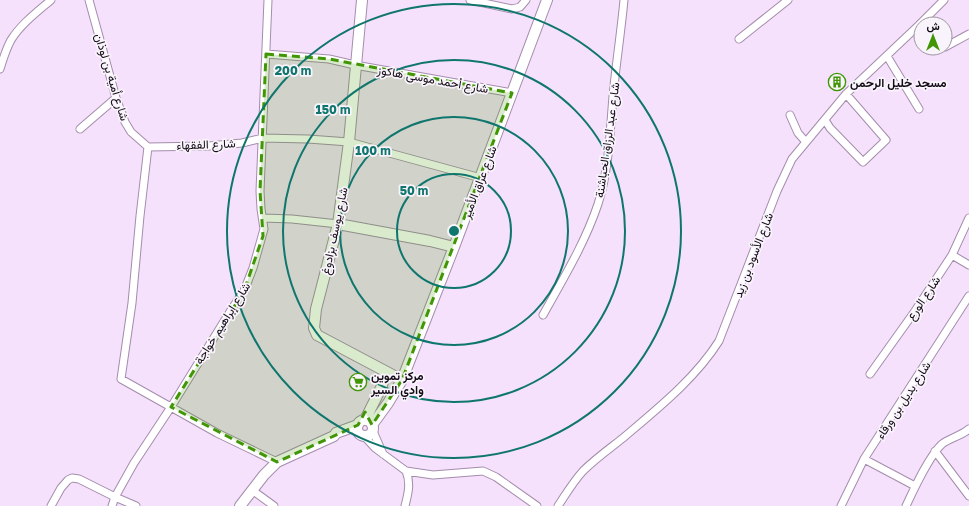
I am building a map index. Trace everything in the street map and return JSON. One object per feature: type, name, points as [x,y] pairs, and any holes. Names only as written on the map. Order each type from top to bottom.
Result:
[{"type":"main road","name":"شارع يوسف بزادوغ","points":[[362,0],[349,142],[338,224],[314,319],[315,332],[317,335],[385,372]]},
{"type":"main road","name":"شارع عراق الأمير","points":[[365,428],[388,403],[402,380],[481,178],[547,0]]},
{"type":"main road","points":[[338,224],[430,241],[454,247]]},
{"type":"main road","points":[[240,506],[264,475],[277,462],[334,436],[336,433],[365,428],[382,386],[385,372],[402,380]]},
{"type":"street","points":[[0,69],[8,46],[15,35],[23,25],[51,0]]},
{"type":"street","name":"شارع أمية بن لوذان","points":[[89,0],[116,98],[125,122],[130,132],[148,146]]},
{"type":"street","name":"شارع إبراهيم خواجة","points":[[112,506],[115,497],[134,463],[244,291],[251,276],[264,229],[260,191],[268,0]]},
{"type":"street","points":[[470,0],[512,9],[520,7],[526,0]]},
{"type":"street","name":"شارع عبد الرزاق الحباشنة","points":[[542,315],[566,274],[584,237],[598,203],[604,176],[609,137],[624,0]]},
{"type":"street","points":[[739,40],[788,0]]},
{"type":"street","name":"شارع الأسود بن زيد","points":[[930,16],[944,0]]},
{"type":"street","name":"شارع الأسود بن زيد","points":[[558,506],[574,481],[590,464],[643,421],[676,391],[711,353],[719,341],[732,310],[782,179],[792,159],[846,94],[913,34]]},
{"type":"street","points":[[953,43],[969,34]]},
{"type":"street","name":"شارع أحمد موسى هاكوز","points":[[266,54],[320,58],[512,93]]},
{"type":"street","points":[[887,56],[919,109]]},
{"type":"street","points":[[825,120],[830,128],[863,162],[886,140],[846,94]]},
{"type":"street","points":[[80,129],[116,98]]},
{"type":"street","points":[[790,115],[798,133],[806,142]]},
{"type":"street","name":"شارع الفقهاء","points":[[148,146],[209,146],[242,143],[263,138],[349,142],[481,178]]},
{"type":"street","points":[[148,146],[132,303],[121,379],[217,433],[277,462]]},
{"type":"street","points":[[262,218],[292,219],[338,224]]},
{"type":"street","name":"شارع الورع","points":[[870,374],[915,311],[952,255],[969,218]]},
{"type":"street","points":[[952,255],[969,265]]},
{"type":"street","name":"شارع بديل بن ورقاء","points":[[841,506],[864,459],[969,296]]},
{"type":"street","points":[[365,428],[371,445],[406,471],[433,475],[483,471],[496,476],[537,506]]},
{"type":"street","points":[[365,428],[383,454]]},
{"type":"street","points":[[906,506],[915,486],[935,451],[945,442],[968,431]]},
{"type":"street","points":[[935,451],[969,496]]},
{"type":"street","points":[[864,459],[915,486]]},
{"type":"street","points":[[405,506],[409,488],[409,481],[406,471]]},
{"type":"street","points":[[51,506],[61,488],[68,480],[72,478],[79,479],[136,506]]},
{"type":"street","points":[[252,490],[274,506]]},
{"type":"highlighted area","points":[[266,54],[329,59],[512,93],[402,380],[372,425],[365,412],[358,425],[277,462],[171,407],[244,291],[263,236],[260,191]]},
{"type":"place","name":"مسجد خليل الرحمن","points":[[837,82]]},
{"type":"place","name":"مركز تموين وادي السير","points":[[358,382]]}]
